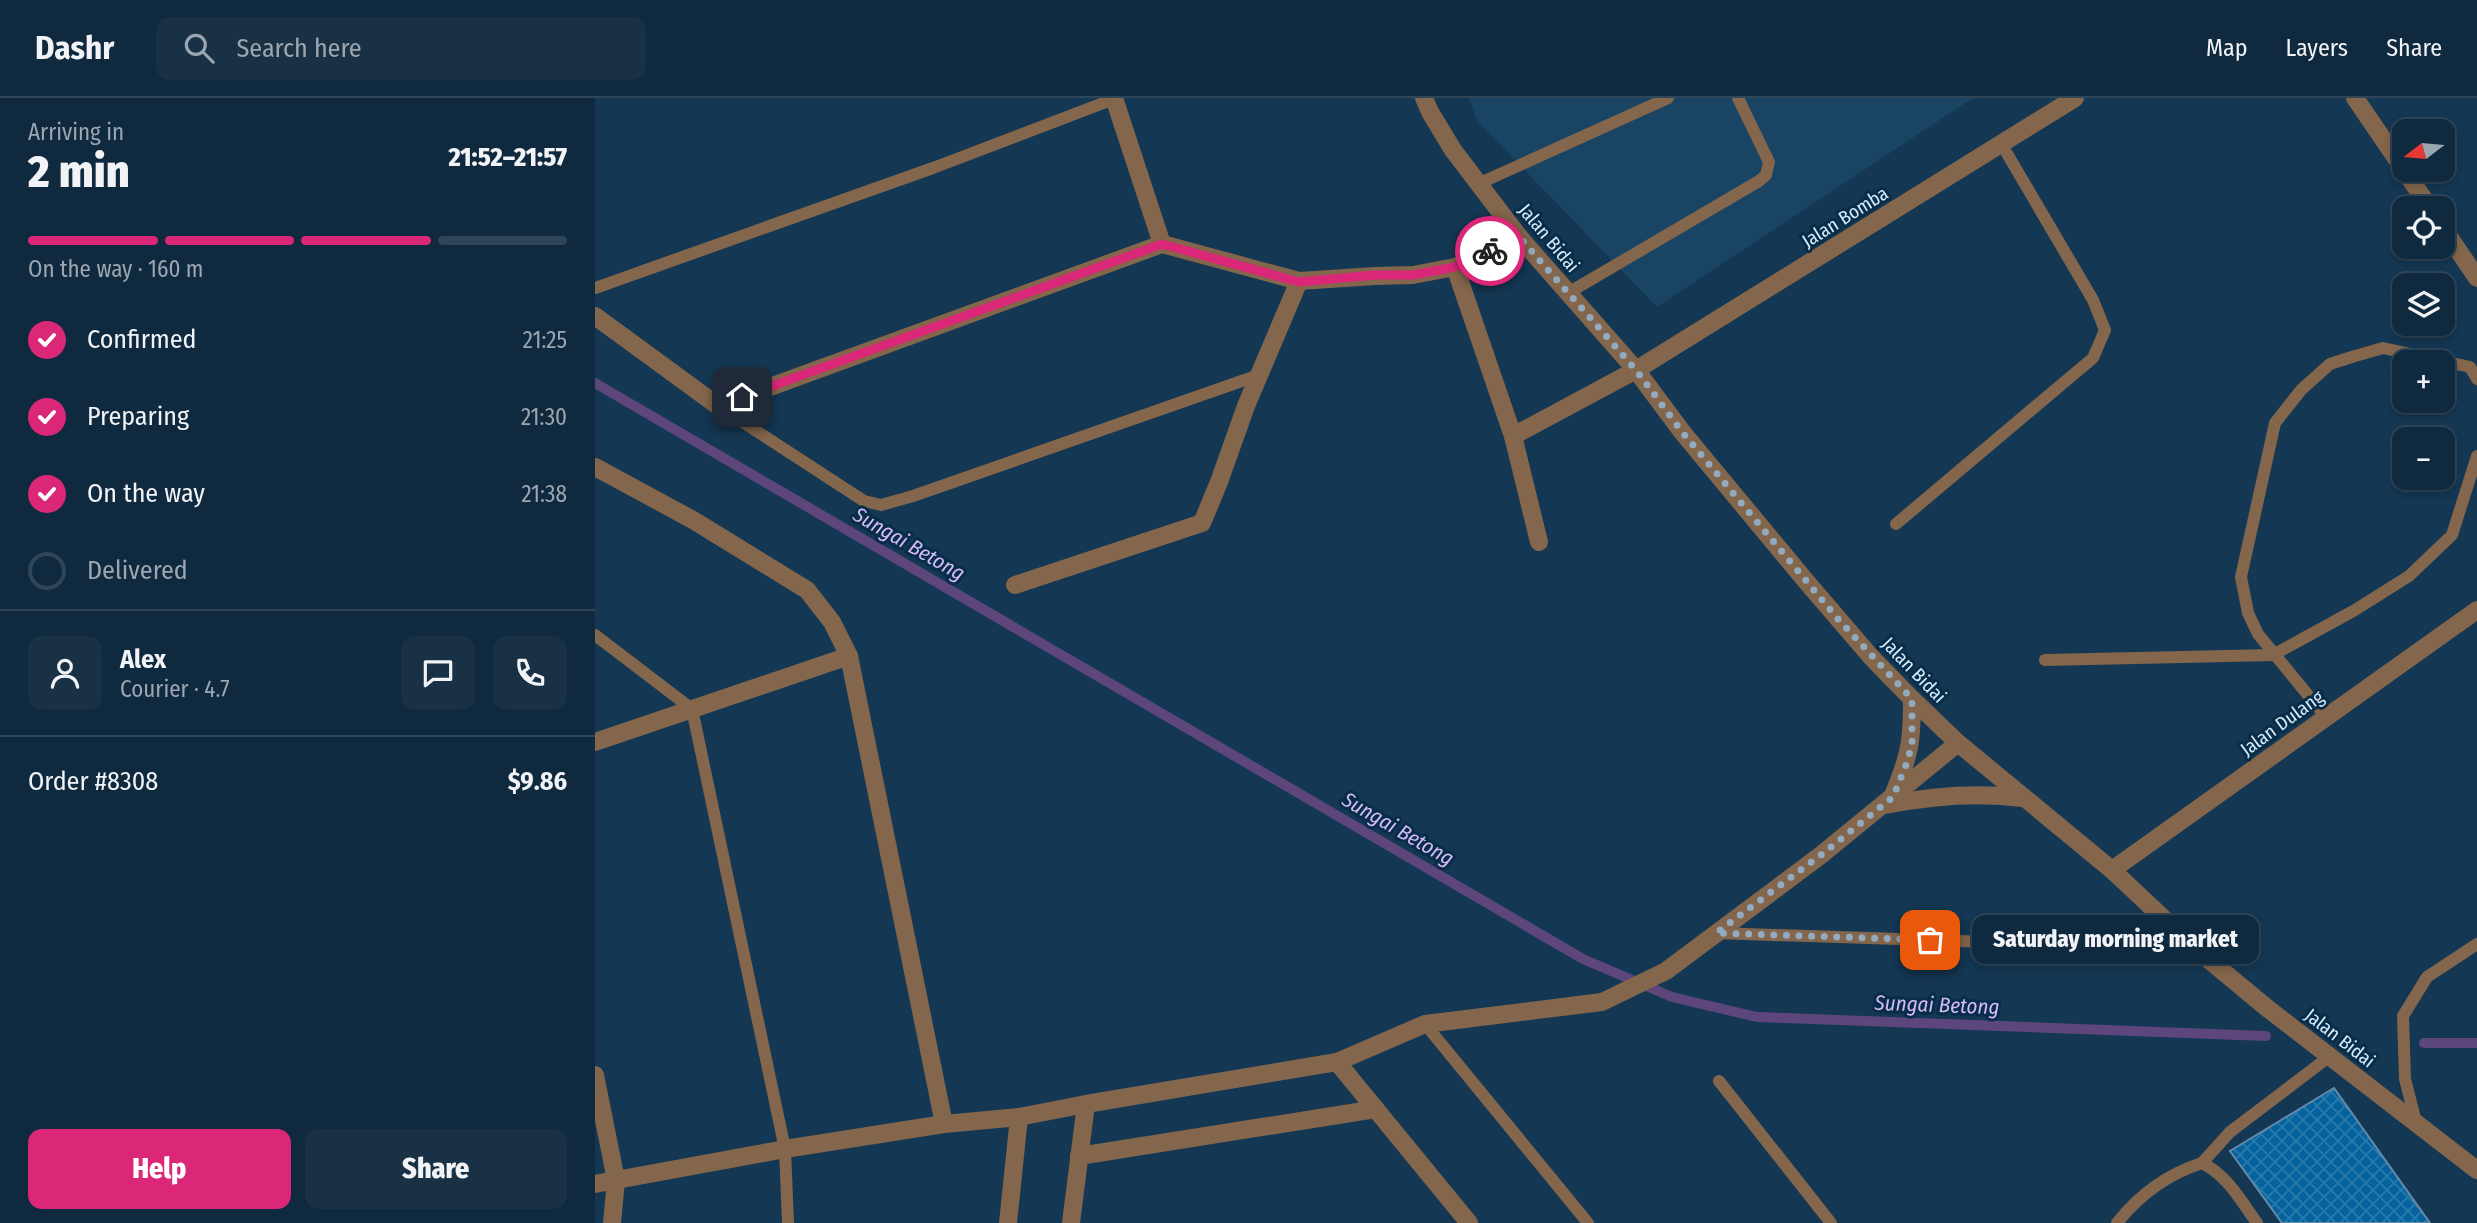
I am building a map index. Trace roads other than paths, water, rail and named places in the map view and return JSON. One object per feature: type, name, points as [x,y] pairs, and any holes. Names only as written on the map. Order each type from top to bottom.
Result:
[{"type":"street","points":[[1114,98],[1162,244]]},
{"type":"street","name":"Jalan Bidai","points":[[1425,98],[1430,112],[1453,150],[1520,238],[1636,370],[1683,433],[1805,580],[1872,658],[1912,699],[1958,743],[2112,870],[2196,949],[2477,1170]]},
{"type":"street","name":"Jalan Bomba","points":[[1513,436],[1636,370],[2075,98]]},
{"type":"street","points":[[2355,98],[2422,196]]},
{"type":"street","points":[[595,316],[718,405],[1162,244],[1299,282],[1375,275],[1413,275],[1455,267],[1520,238]]},
{"type":"street","points":[[2455,246],[2477,278]]},
{"type":"street","points":[[1455,267],[1513,436],[1539,542]]},
{"type":"street","points":[[1015,585],[1202,523],[1259,375],[1299,282]]},
{"type":"street","points":[[595,467],[693,520],[807,590],[832,622],[849,656],[944,1124]]},
{"type":"street","name":"Jalan Dulang","points":[[2112,870],[2477,610]]},
{"type":"street","points":[[595,742],[849,656]]},
{"type":"street","points":[[1887,801],[1908,760],[1912,742],[1912,699]]},
{"type":"street","points":[[595,1184],[785,1149],[944,1124],[1019,1117],[1337,1062],[1425,1024],[1602,1002],[1666,971],[1821,855],[1958,743]]},
{"type":"street","points":[[1887,801],[1993,794],[2023,798]]},
{"type":"street","points":[[1337,1062],[1469,1223]]},
{"type":"street","points":[[595,1075],[616,1180],[612,1223]]},
{"type":"street","points":[[1071,1223],[1086,1104]]},
{"type":"street","points":[[1079,1156],[1376,1110]]},
{"type":"street","points":[[1008,1223],[1019,1117]]},
{"type":"lane","points":[[595,288],[933,168],[1114,98]]},
{"type":"lane","points":[[1478,184],[1668,98]]},
{"type":"lane","points":[[1568,293],[1759,181],[1766,174],[1769,162],[1738,98]]},
{"type":"lane","points":[[1896,524],[2093,358],[2105,330],[2093,300],[2002,145]]},
{"type":"lane","points":[[2326,717],[2258,634],[2248,614],[2241,577],[2275,423],[2301,390],[2330,364],[2383,348],[2470,367],[2477,379]]},
{"type":"lane","points":[[718,405],[864,500],[881,505],[1259,375]]},
{"type":"lane","points":[[2045,660],[2273,655],[2355,610],[2409,576],[2452,534],[2477,456]]},
{"type":"lane","points":[[595,635],[692,709],[785,1149],[788,1223]]},
{"type":"lane","points":[[1716,933],[2196,949]]},
{"type":"lane","points":[[2416,1122],[2405,1079],[2403,1016],[2427,976],[2477,944]]},
{"type":"lane","points":[[1425,1024],[1588,1223]]},
{"type":"lane","points":[[2117,1223],[2127,1210],[2147,1193],[2180,1170],[2201,1164],[2230,1132],[2330,1056]]},
{"type":"lane","points":[[1719,1081],[1831,1223]]},
{"type":"lane","points":[[2201,1164],[2214,1169],[2227,1181],[2257,1223]]},
{"type":"waterway","name":"Sungai Betong","points":[[595,383],[1583,959],[1672,997],[1757,1017],[2266,1036]]},
{"type":"waterway","name":"Sungai Betong","points":[[2424,1043],[2477,1043]]},
{"type":"place","name":"Saturday morning market","points":[[1930,940]]}]
